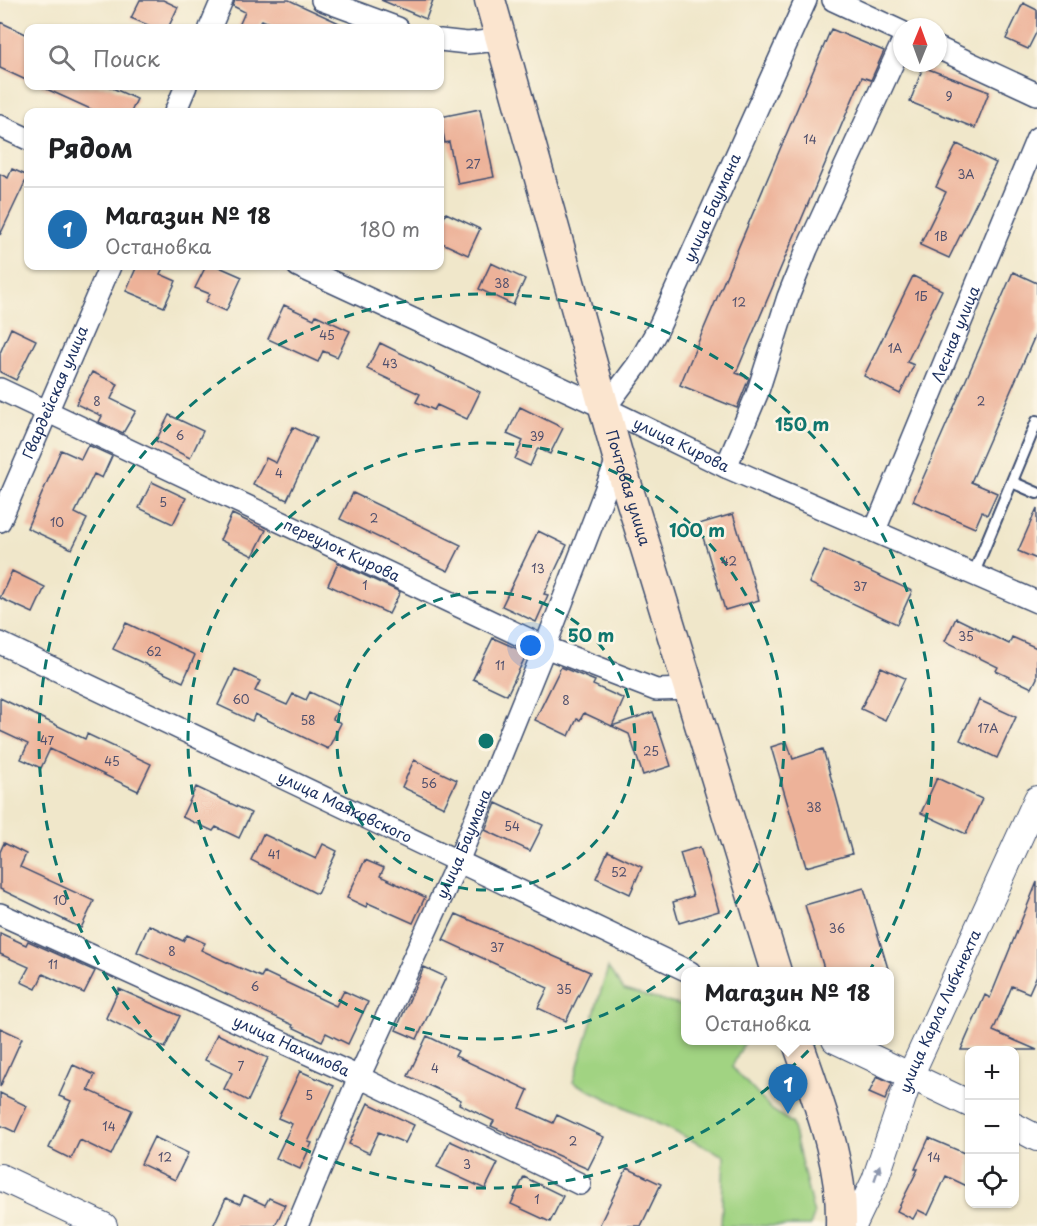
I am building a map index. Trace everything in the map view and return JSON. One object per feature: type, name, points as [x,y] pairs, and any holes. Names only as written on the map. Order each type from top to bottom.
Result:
[{"type":"main road","name":"Почтовая улица","points":[[490,0],[618,457],[774,967]]},
{"type":"main road","points":[[799,1045],[836,1156],[842,1196],[841,1226]]},
{"type":"street","points":[[212,24],[222,0]]},
{"type":"street","points":[[322,0],[387,24]]},
{"type":"street","name":"улица Баумана","points":[[605,408],[638,364],[658,329],[806,0]]},
{"type":"street","points":[[833,0],[893,28]]},
{"type":"street","points":[[444,41],[467,44],[501,40]]},
{"type":"street","points":[[947,52],[1037,94]]},
{"type":"street","points":[[726,467],[757,394],[788,297],[807,249],[893,63]]},
{"type":"street","points":[[177,108],[184,90]]},
{"type":"street","points":[[0,126],[24,137]]},
{"type":"street","name":"Лесная улица","points":[[875,530],[1037,138]]},
{"type":"street","name":"Гвардейская улица","points":[[0,521],[108,270]]},
{"type":"street","name":"улица Кирова","points":[[307,270],[605,408],[726,467],[1037,602]]},
{"type":"street","name":"переулок Кирова","points":[[0,389],[545,647],[656,690],[691,689]]},
{"type":"street","name":"улица Баумана","points":[[297,1226],[359,1077],[459,860],[545,647],[618,457]]},
{"type":"street","name":"улица Маяковского","points":[[0,643],[681,968]]},
{"type":"street","name":"улица Карла Либкнехта","points":[[853,1226],[875,1180],[911,1074],[1037,799]]},
{"type":"street","name":"улица Нахимова","points":[[0,914],[359,1077],[580,1184]]},
{"type":"street","points":[[845,1045],[911,1074],[965,1102]]},
{"type":"street","points":[[1019,1129],[1037,1138]]},
{"type":"street","points":[[0,1177],[104,1226]]},
{"type":"lane","points":[[973,575],[1037,421]]},
{"type":"lane","points":[[1012,482],[1037,493]]},
{"type":"green space","points":[[608,968],[624,990],[681,1006],[681,1045],[743,1045],[732,1067],[772,1110],[792,1123],[814,1215],[810,1226],[721,1226],[724,1156],[573,1082]]},
{"type":"building","points":[[140,0],[163,0],[178,7],[170,24],[145,24],[131,18]]},
{"type":"building","points":[[235,0],[289,0],[341,24],[272,24],[262,20],[260,24],[240,24],[245,12],[233,6]]},
{"type":"building","points":[[381,0],[433,0],[426,19]]},
{"type":"building","points":[[1023,3],[1037,10],[1037,31],[1028,49],[1006,39]]},
{"type":"building","points":[[0,22],[24,33],[24,79],[0,68]]},
{"type":"building","points":[[831,29],[884,51],[871,80],[862,77],[736,373],[749,378],[737,408],[680,385]]},
{"type":"building","points":[[921,72],[936,72],[989,92],[975,128],[910,102]]},
{"type":"building","points":[[49,90],[117,90],[137,99],[133,108],[88,108]]},
{"type":"building","points":[[480,109],[494,177],[458,184],[449,142],[445,143],[444,116]]},
{"type":"building","points":[[957,144],[996,163],[949,258],[920,245],[946,192],[936,187]]},
{"type":"building","points":[[12,169],[24,174],[24,184],[0,235],[0,174],[8,178]]},
{"type":"building","points":[[446,213],[480,229],[468,255],[444,244]]},
{"type":"building","points":[[491,263],[525,279],[513,305],[479,289]]},
{"type":"building","points":[[135,270],[162,270],[160,274],[176,281],[164,307],[126,291]]},
{"type":"building","points":[[204,270],[226,270],[242,277],[226,311],[206,302],[210,294],[195,288]]},
{"type":"building","points":[[1013,272],[1037,283],[1037,331],[971,482],[997,493],[987,515],[982,512],[975,528],[913,501]]},
{"type":"building","points":[[913,276],[942,290],[907,362],[914,365],[900,394],[864,376]]},
{"type":"building","points":[[284,305],[314,319],[316,315],[350,331],[337,357],[323,351],[318,362],[268,339]]},
{"type":"building","points":[[11,328],[36,340],[16,380],[0,372],[0,353]]},
{"type":"building","points":[[380,343],[480,392],[467,419],[437,405],[434,410],[416,402],[420,394],[367,369]]},
{"type":"building","points":[[92,372],[118,384],[111,399],[136,411],[123,433],[99,422],[102,416],[76,404]]},
{"type":"building","points":[[520,407],[563,428],[550,454],[538,448],[530,466],[515,459],[523,441],[507,434]]},
{"type":"building","points":[[169,415],[203,431],[190,458],[156,441]]},
{"type":"building","points":[[293,427],[316,438],[287,500],[253,484],[266,458],[276,463]]},
{"type":"building","points":[[88,445],[112,456],[102,478],[94,474],[75,513],[87,519],[72,549],[27,528],[61,450],[81,459]]},
{"type":"building","points":[[152,482],[186,498],[173,524],[139,508]]},
{"type":"building","points":[[353,493],[461,545],[448,571],[340,519]]},
{"type":"building","points":[[1037,508],[1037,559],[1018,551]]},
{"type":"building","points":[[232,514],[266,530],[253,556],[220,540]]},
{"type":"building","points":[[733,514],[759,600],[725,610],[699,524]]},
{"type":"building","points":[[538,531],[567,545],[544,594],[548,595],[536,622],[502,606]]},
{"type":"building","points":[[824,550],[912,591],[897,624],[809,583]]},
{"type":"building","points":[[338,563],[400,592],[389,614],[328,585]]},
{"type":"building","points":[[12,571],[45,587],[33,613],[0,598]]},
{"type":"building","points":[[956,618],[1009,644],[1012,637],[1037,648],[1037,678],[1032,688],[996,671],[998,667],[945,641]]},
{"type":"building","points":[[126,623],[195,655],[183,682],[113,649]]},
{"type":"building","points":[[493,638],[527,653],[507,695],[473,679]]},
{"type":"building","points":[[561,667],[595,681],[593,685],[624,699],[612,726],[653,712],[671,766],[643,775],[629,734],[584,713],[580,720],[577,719],[569,736],[535,720]]},
{"type":"building","points":[[881,667],[905,678],[885,720],[861,709]]},
{"type":"building","points":[[235,669],[260,681],[255,691],[287,705],[293,694],[306,700],[310,692],[339,706],[333,719],[341,723],[328,749],[255,714],[252,721],[218,705]]},
{"type":"building","points":[[0,698],[85,739],[87,734],[151,764],[138,791],[50,749],[41,768],[21,759],[28,744],[0,731]]},
{"type":"building","points":[[979,700],[1016,717],[997,758],[960,740]]},
{"type":"building","points":[[787,742],[793,759],[823,749],[852,854],[806,867],[771,747]]},
{"type":"building","points":[[414,760],[457,780],[444,807],[402,787]]},
{"type":"building","points":[[937,778],[982,799],[966,834],[921,813]]},
{"type":"building","points":[[196,787],[251,813],[239,838],[216,827],[213,831],[182,817]]},
{"type":"building","points":[[496,803],[543,825],[530,851],[485,830]]},
{"type":"building","points":[[263,834],[316,859],[323,844],[337,851],[317,894],[251,860]]},
{"type":"building","points":[[4,843],[26,854],[20,867],[94,901],[81,928],[0,889],[0,852]]},
{"type":"building","points":[[700,847],[719,911],[679,923],[673,902],[693,896],[680,853]]},
{"type":"building","points":[[608,851],[642,867],[630,894],[596,878]]},
{"type":"building","points":[[365,860],[384,868],[380,876],[425,897],[413,923],[368,903],[366,907],[347,898]]},
{"type":"building","points":[[1037,882],[1037,975],[1029,993],[1012,986],[993,1031],[1037,1050],[1019,1050],[1019,1046],[965,1046],[965,1050],[961,1050],[985,995],[990,998]]},
{"type":"building","points":[[864,888],[888,967],[824,967],[805,905]]},
{"type":"building","points":[[456,914],[590,972],[566,1021],[538,1008],[548,988],[443,940]]},
{"type":"building","points":[[149,925],[183,941],[187,935],[205,943],[201,950],[261,977],[264,972],[336,1006],[344,991],[368,1002],[348,1044],[326,1033],[322,1041],[292,1027],[293,1025],[137,952]]},
{"type":"building","points":[[0,933],[26,945],[28,941],[95,971],[84,993],[43,974],[36,989],[21,982],[29,967],[0,954]]},
{"type":"building","points":[[424,967],[446,977],[417,1039],[396,1030]]},
{"type":"building","points":[[119,989],[180,1016],[165,1048],[106,1018]]},
{"type":"building","points":[[0,1028],[22,1038],[0,1087]]},
{"type":"building","points":[[217,1034],[268,1058],[248,1101],[224,1089],[232,1073],[205,1060]]},
{"type":"building","points":[[427,1036],[458,1051],[455,1056],[528,1090],[520,1108],[553,1123],[557,1115],[604,1137],[588,1169],[491,1126],[494,1121],[459,1104],[461,1100],[408,1076]]},
{"type":"building","points":[[73,1065],[95,1075],[88,1090],[132,1110],[111,1155],[80,1140],[71,1159],[49,1148],[71,1101],[59,1096]]},
{"type":"building","points":[[300,1071],[334,1086],[308,1142],[312,1143],[300,1169],[276,1158],[292,1124],[278,1118]]},
{"type":"building","points":[[877,1076],[892,1083],[885,1100],[869,1093]]},
{"type":"building","points":[[0,1093],[27,1106],[15,1132],[0,1125]]},
{"type":"building","points":[[368,1103],[414,1125],[405,1143],[379,1132],[369,1153],[349,1144]]},
{"type":"building","points":[[154,1137],[188,1153],[175,1180],[141,1164]]},
{"type":"building","points":[[929,1138],[965,1153],[965,1185],[946,1176],[928,1215],[918,1210],[913,1219],[897,1211],[918,1169],[915,1169]]},
{"type":"building","points":[[450,1141],[498,1163],[485,1189],[437,1167]]},
{"type":"building","points":[[627,1168],[661,1184],[641,1226],[599,1226]]},
{"type":"building","points":[[524,1177],[563,1196],[550,1222],[511,1204]]},
{"type":"building","points":[[244,1195],[265,1205],[269,1198],[285,1205],[275,1226],[213,1226],[226,1198],[240,1204]]},
{"type":"place","name":"Магазин № 18","points":[[788,1114]]}]
